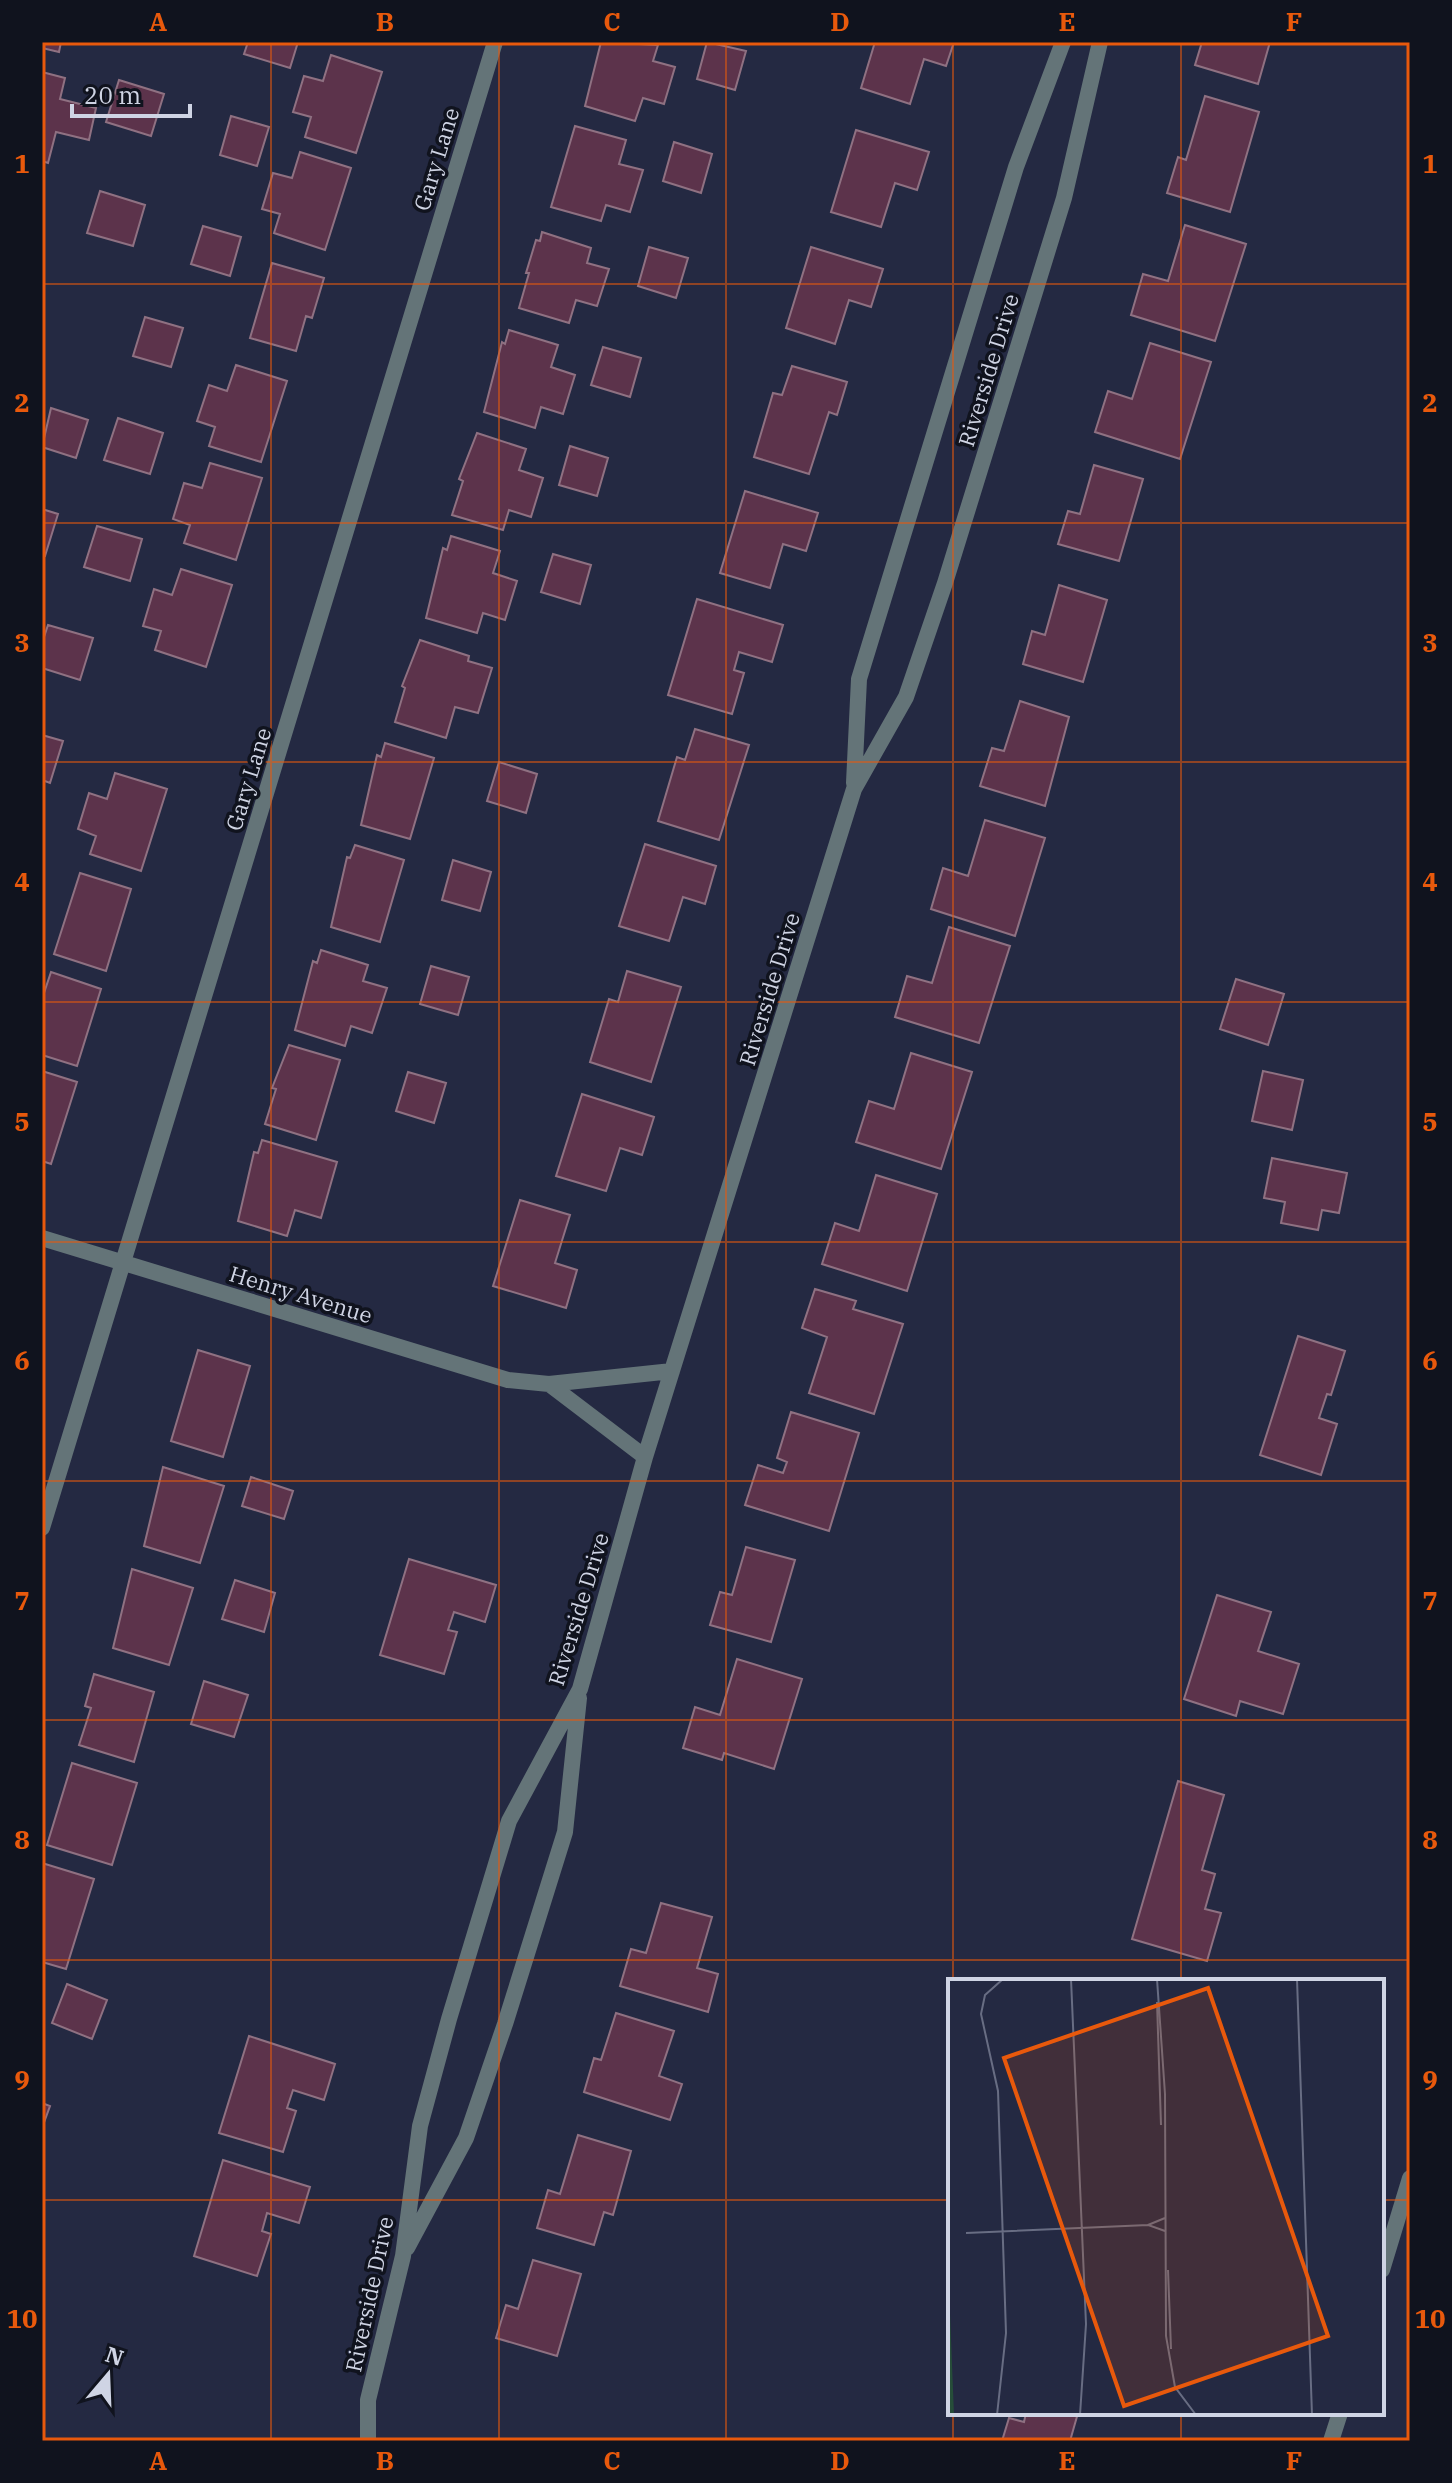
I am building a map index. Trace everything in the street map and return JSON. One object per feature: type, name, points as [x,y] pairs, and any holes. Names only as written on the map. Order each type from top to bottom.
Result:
[{"type":"street","name":"Gary Lane","points":[[42,1528],[495,42]]},
{"type":"street","name":"Riverside Drive","points":[[854,789],[859,679],[1016,167],[1063,42]]},
{"type":"street","name":"Riverside Drive","points":[[368,2441],[368,2400],[403,2256],[420,2126],[509,1821],[580,1689],[645,1457],[854,789],[906,697],[945,583],[1064,198],[1100,42]]},
{"type":"street","name":"Henry Avenue","points":[[42,1238],[508,1380],[549,1384],[672,1371]]},
{"type":"street","points":[[549,1384],[645,1457]]},
{"type":"street","points":[[403,2256],[466,2138],[565,1832],[580,1689]]},
{"type":"street","points":[[1384,2263],[1410,2178]]},
{"type":"street","points":[[1331,2441],[1339,2415]]},
{"type":"building","points":[[42,42],[61,42],[59,52],[42,48]]},
{"type":"building","points":[[248,42],[298,42],[290,68],[244,54]]},
{"type":"building","points":[[601,42],[658,45],[653,61],[675,67],[664,104],[643,98],[635,121],[585,106]]},
{"type":"building","points":[[707,42],[746,51],[735,90],[697,79]]},
{"type":"building","points":[[875,42],[954,42],[946,66],[924,59],[910,104],[861,88]]},
{"type":"building","points":[[1202,42],[1270,42],[1258,84],[1195,65]]},
{"type":"building","points":[[331,55],[382,72],[356,153],[305,137],[311,117],[293,112],[304,76],[323,81]]},
{"type":"building","points":[[42,72],[65,78],[60,99],[96,108],[89,140],[56,132],[48,163],[42,161]]},
{"type":"building","points":[[119,80],[164,94],[151,136],[106,122]]},
{"type":"building","points":[[1205,96],[1259,112],[1230,212],[1167,193],[1178,157],[1186,160]]},
{"type":"building","points":[[231,116],[269,127],[257,166],[220,155]]},
{"type":"building","points":[[575,126],[626,140],[619,164],[643,170],[630,212],[606,205],[601,221],[551,207]]},
{"type":"building","points":[[856,130],[929,152],[917,190],[895,183],[881,227],[831,212]]},
{"type":"building","points":[[674,142],[712,154],[701,193],[663,181]]},
{"type":"building","points":[[300,152],[351,168],[325,250],[274,233],[280,214],[262,209],[273,173],[292,178]]},
{"type":"building","points":[[100,191],[145,205],[133,246],[87,233]]},
{"type":"building","points":[[1185,225],[1246,244],[1215,341],[1131,315],[1143,274],[1168,281]]},
{"type":"building","points":[[203,226],[241,237],[230,276],[191,264]]},
{"type":"building","points":[[542,232],[591,248],[587,263],[609,269],[597,306],[576,300],[569,323],[519,308],[529,273],[526,273],[536,240],[540,241]]},
{"type":"building","points":[[649,247],[688,258],[676,298],[638,286]]},
{"type":"building","points":[[811,247],[883,269],[871,307],[849,300],[835,344],[786,328]]},
{"type":"building","points":[[272,263],[324,278],[312,318],[306,316],[296,351],[250,338]]},
{"type":"building","points":[[145,317],[183,328],[171,367],[133,356]]},
{"type":"building","points":[[509,330],[558,345],[551,367],[575,375],[563,414],[541,407],[535,428],[484,412],[502,342],[505,344]]},
{"type":"building","points":[[1150,343],[1211,362],[1180,459],[1095,432],[1108,391],[1132,399]]},
{"type":"building","points":[[603,347],[641,358],[630,397],[591,385]]},
{"type":"building","points":[[236,365],[287,381],[261,462],[209,446],[215,427],[197,421],[209,385],[227,391]]},
{"type":"building","points":[[792,366],[847,382],[837,415],[829,412],[809,474],[754,457],[773,393],[782,395]]},
{"type":"building","points":[[51,408],[88,420],[76,458],[42,447]]},
{"type":"building","points":[[118,418],[163,433],[150,474],[104,460]]},
{"type":"building","points":[[477,433],[526,449],[519,470],[543,478],[531,517],[509,510],[503,530],[452,515],[463,481],[459,479]]},
{"type":"building","points":[[570,446],[608,458],[597,496],[559,485]]},
{"type":"building","points":[[210,463],[262,478],[236,560],[184,543],[190,525],[173,519],[184,483],[202,488]]},
{"type":"building","points":[[1094,465],[1143,479],[1119,561],[1058,544],[1068,511],[1080,514]]},
{"type":"building","points":[[745,491],[818,513],[806,551],[783,544],[770,588],[720,573]]},
{"type":"building","points":[[42,509],[58,514],[45,556],[42,555]]},
{"type":"building","points":[[97,526],[142,539],[130,581],[84,567]]},
{"type":"building","points":[[451,536],[500,551],[493,573],[517,581],[505,620],[483,613],[477,633],[426,618],[443,548],[447,550]]},
{"type":"building","points":[[553,554],[591,565],[580,604],[541,592]]},
{"type":"building","points":[[181,569],[232,585],[206,667],[155,650],[161,631],[143,626],[154,589],[172,595]]},
{"type":"building","points":[[1059,585],[1107,600],[1083,682],[1023,664],[1032,631],[1045,635]]},
{"type":"building","points":[[697,599],[783,625],[772,662],[739,652],[734,670],[744,673],[732,714],[668,695]]},
{"type":"building","points":[[48,625],[93,638],[80,680],[42,668],[42,643]]},
{"type":"building","points":[[420,640],[469,656],[468,661],[492,668],[478,713],[455,707],[446,738],[395,722],[405,688],[402,686]]},
{"type":"building","points":[[1020,701],[1069,717],[1045,806],[980,786],[992,748],[1004,751]]},
{"type":"building","points":[[695,729],[749,745],[719,840],[658,821],[677,757],[685,760]]},
{"type":"building","points":[[42,735],[63,741],[50,783],[42,780]]},
{"type":"building","points":[[385,743],[434,758],[410,839],[361,825],[377,755],[381,757]]},
{"type":"building","points":[[499,762],[537,774],[526,813],[487,801]]},
{"type":"building","points":[[115,773],[167,789],[141,871],[90,854],[96,836],[78,829],[89,793],[107,799]]},
{"type":"building","points":[[985,820],[1045,838],[1015,936],[931,909],[943,868],[968,876]]},
{"type":"building","points":[[645,844],[716,866],[705,904],[683,897],[669,941],[619,926]]},
{"type":"building","points":[[355,845],[404,860],[380,942],[331,927],[347,857],[350,858]]},
{"type":"building","points":[[453,860],[491,872],[480,911],[442,900]]},
{"type":"building","points":[[80,873],[131,889],[106,971],[54,954]]},
{"type":"building","points":[[949,927],[1010,946],[979,1043],[895,1017],[907,976],[932,983]]},
{"type":"building","points":[[321,950],[368,965],[363,981],[387,988],[372,1033],[351,1026],[345,1046],[295,1030],[313,961],[317,963]]},
{"type":"building","points":[[431,966],[469,977],[458,1015],[420,1004]]},
{"type":"building","points":[[627,971],[681,987],[651,1082],[590,1062],[609,999],[618,1002]]},
{"type":"building","points":[[51,972],[101,989],[77,1066],[42,1055],[42,999]]},
{"type":"building","points":[[1236,979],[1284,994],[1268,1045],[1220,1029]]},
{"type":"building","points":[[289,1045],[340,1060],[316,1140],[265,1124],[276,1089],[272,1088]]},
{"type":"building","points":[[911,1053],[972,1072],[941,1169],[856,1142],[869,1101],[894,1109]]},
{"type":"building","points":[[42,1071],[77,1082],[51,1164],[42,1161]]},
{"type":"building","points":[[1263,1071],[1303,1080],[1292,1130],[1252,1121]]},
{"type":"building","points":[[408,1072],[446,1083],[434,1123],[396,1111]]},
{"type":"building","points":[[582,1094],[654,1117],[642,1155],[620,1148],[606,1191],[556,1176]]},
{"type":"building","points":[[262,1140],[337,1162],[321,1218],[295,1210],[287,1236],[238,1221],[254,1152],[258,1153]]},
{"type":"building","points":[[1272,1158],[1347,1173],[1339,1213],[1322,1210],[1318,1230],[1281,1223],[1285,1202],[1264,1198]]},
{"type":"building","points":[[876,1175],[937,1194],[907,1291],[822,1264],[835,1223],[859,1231]]},
{"type":"building","points":[[520,1200],[570,1215],[555,1263],[577,1270],[566,1308],[493,1286]]},
{"type":"building","points":[[815,1289],[856,1301],[853,1309],[903,1324],[874,1414],[809,1393],[827,1337],[802,1328]]},
{"type":"building","points":[[1298,1336],[1345,1351],[1331,1395],[1327,1394],[1319,1418],[1337,1424],[1321,1475],[1260,1455]]},
{"type":"building","points":[[198,1350],[250,1366],[223,1457],[171,1441]]},
{"type":"building","points":[[791,1412],[859,1433],[829,1531],[745,1505],[758,1465],[783,1473],[787,1462],[777,1458]]},
{"type":"building","points":[[163,1467],[224,1486],[200,1563],[144,1546]]},
{"type":"building","points":[[251,1477],[293,1491],[284,1519],[242,1506]]},
{"type":"building","points":[[746,1547],[795,1560],[771,1642],[710,1625],[720,1592],[732,1595]]},
{"type":"building","points":[[409,1559],[496,1585],[485,1622],[454,1612],[448,1630],[457,1632],[444,1674],[380,1655]]},
{"type":"building","points":[[132,1569],[193,1588],[169,1665],[113,1648]]},
{"type":"building","points":[[235,1580],[275,1593],[264,1632],[222,1619]]},
{"type":"building","points":[[1217,1595],[1271,1612],[1258,1651],[1299,1664],[1283,1714],[1240,1701],[1236,1716],[1184,1699]]},
{"type":"building","points":[[737,1659],[802,1679],[774,1769],[724,1753],[722,1760],[683,1748],[695,1707],[720,1715]]},
{"type":"building","points":[[94,1674],[154,1692],[134,1762],[79,1745],[91,1708],[85,1706]]},
{"type":"building","points":[[204,1681],[248,1695],[234,1737],[191,1724]]},
{"type":"building","points":[[72,1763],[137,1783],[112,1865],[47,1845]]},
{"type":"building","points":[[1178,1781],[1224,1795],[1202,1870],[1215,1874],[1205,1909],[1221,1913],[1207,1961],[1132,1939]]},
{"type":"building","points":[[42,1863],[94,1879],[66,1969],[42,1962]]},
{"type":"building","points":[[661,1903],[712,1917],[697,1968],[718,1974],[708,2012],[620,1986],[631,1949],[646,1953]]},
{"type":"building","points":[[67,1984],[107,2000],[92,2039],[52,2023]]},
{"type":"building","points":[[616,2013],[674,2031],[659,2076],[682,2084],[670,2120],[584,2092],[594,2058],[601,2060]]},
{"type":"building","points":[[249,2036],[335,2064],[324,2100],[293,2090],[287,2108],[296,2111],[283,2152],[219,2133]]},
{"type":"building","points":[[42,2103],[50,2106],[42,2128]]},
{"type":"building","points":[[578,2135],[631,2151],[613,2215],[604,2212],[594,2245],[537,2228],[548,2190],[560,2194]]},
{"type":"building","points":[[223,2160],[310,2187],[299,2223],[267,2213],[262,2231],[271,2234],[257,2276],[194,2256]]},
{"type":"building","points":[[533,2260],[581,2274],[557,2356],[496,2338],[506,2305],[518,2309]]},
{"type":"building","points":[[1026,2415],[1077,2415],[1070,2441],[1002,2441],[1009,2418],[1024,2422]]}]
